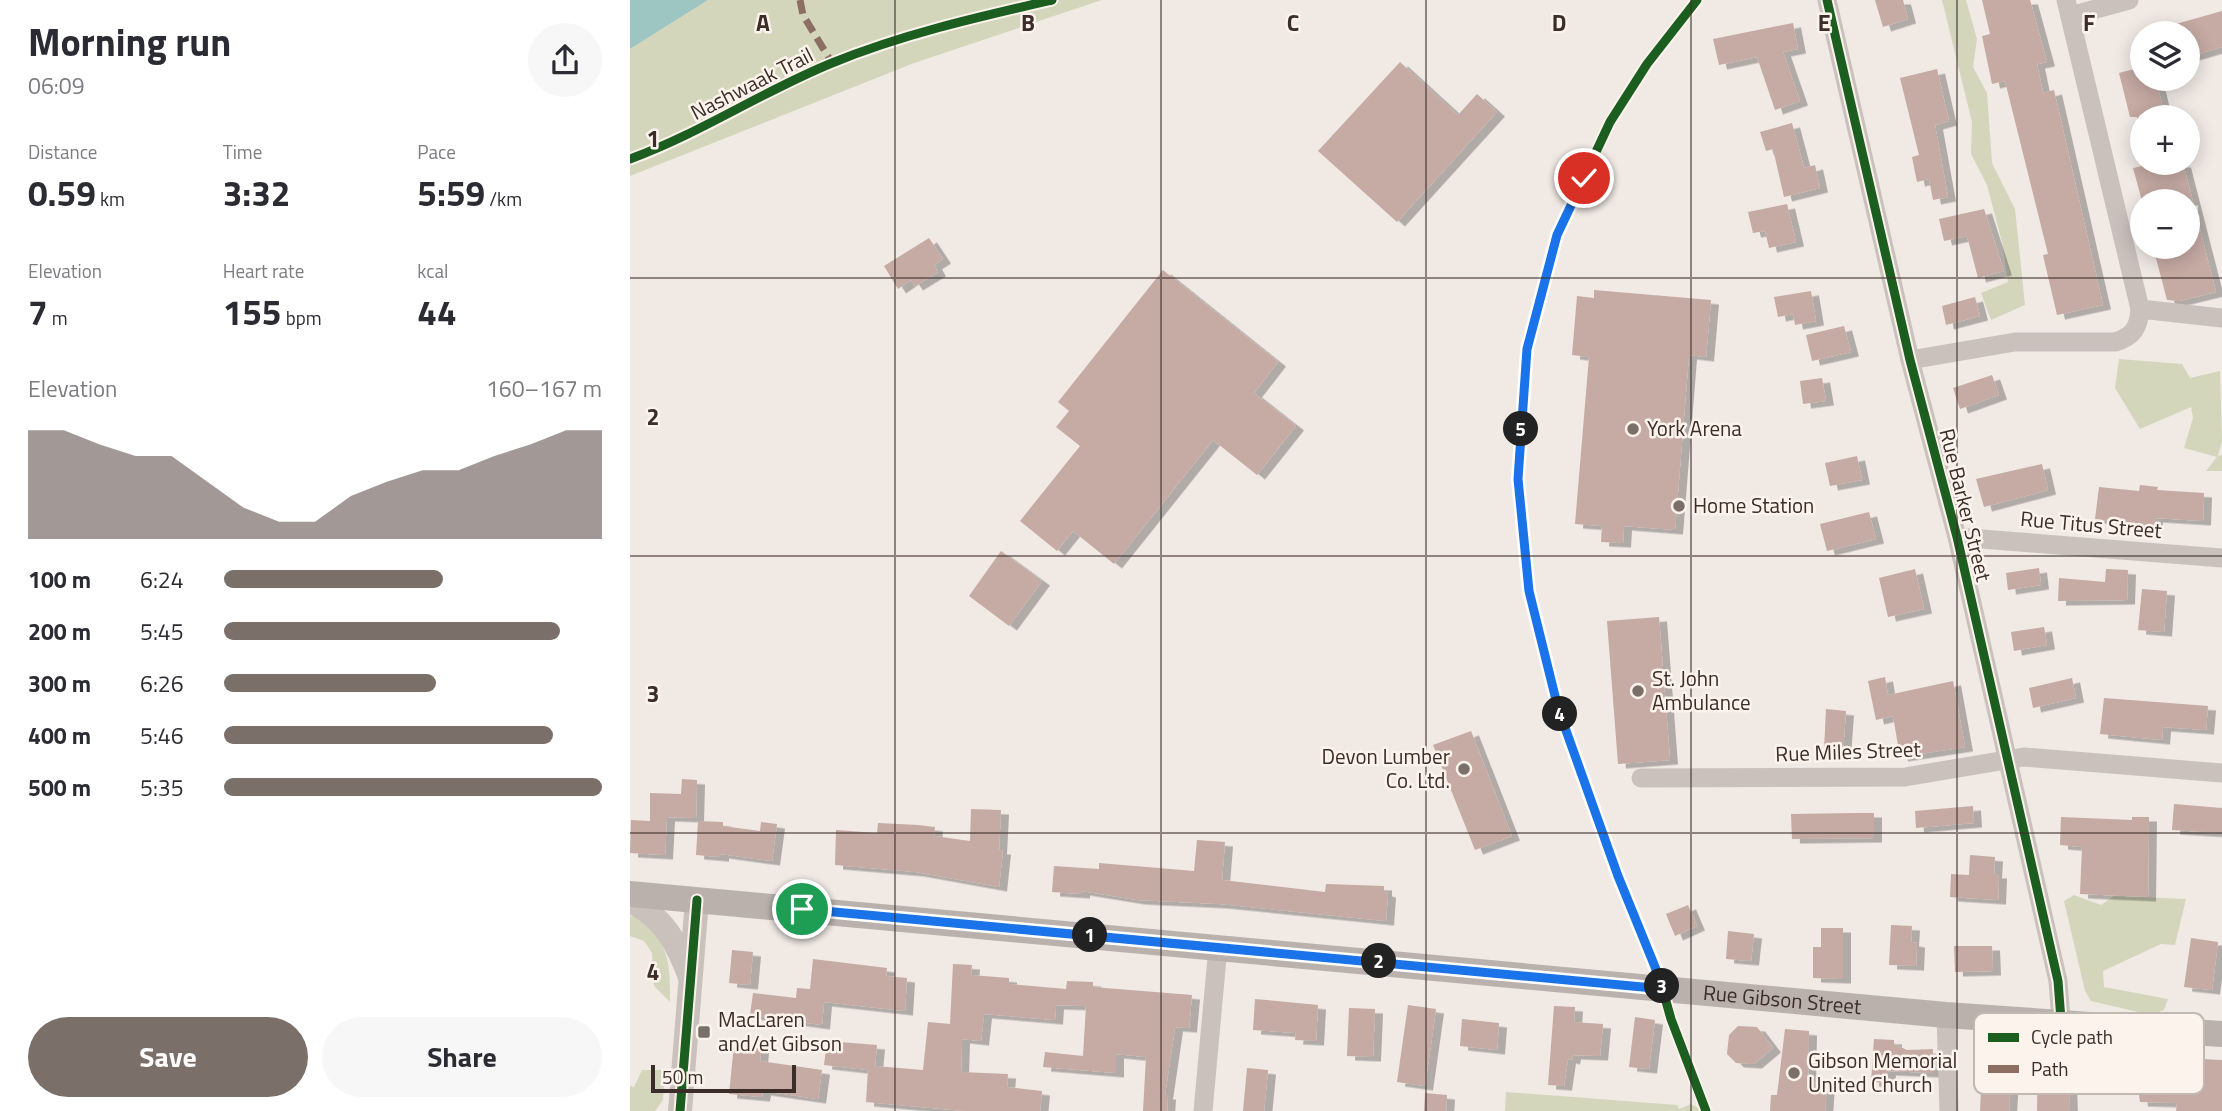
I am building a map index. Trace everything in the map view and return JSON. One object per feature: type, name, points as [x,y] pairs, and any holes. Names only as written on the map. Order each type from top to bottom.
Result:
[{"type":"main road","name":"Rue Gibson Street","points":[[630,894],[1974,1015]]},
{"type":"main road","name":"Rue Gibson Street","points":[[2204,1032],[2222,1034]]},
{"type":"street","name":"Rue Barker Street","points":[[1827,0],[1910,360],[1957,537],[2058,981],[2060,1013]]},
{"type":"street","points":[[1910,360],[2015,342],[2115,342],[2128,338],[2136,328],[2140,309],[2068,8],[2129,0]]},
{"type":"street","points":[[2140,309],[2222,318]]},
{"type":"street","name":"Rue Titus Street","points":[[1957,537],[2222,558]]},
{"type":"street","name":"Rue Miles Street","points":[[1641,778],[1905,777],[2024,757],[2222,772]]},
{"type":"street","points":[[680,1111],[693,984],[697,900]]},
{"type":"street","points":[[630,901],[647,909],[666,927],[678,947],[693,984]]},
{"type":"street","points":[[1203,1111],[1218,947]]},
{"type":"street","points":[[1946,1014],[1949,1111]]},
{"type":"green space","points":[[708,0],[1102,0],[914,63],[630,176],[630,49]]},
{"type":"green space","points":[[1942,0],[1966,0],[1977,39],[1973,67],[1987,93],[1992,163],[2015,209],[2025,305],[1991,320],[1981,293],[2008,282],[2002,242],[1987,185],[1971,154],[1972,122]]},
{"type":"green space","points":[[2119,359],[2182,364],[2190,378],[2220,371],[2222,441],[2218,456],[2222,455],[2222,471],[2206,471],[2217,457],[2184,448],[2193,418],[2191,407],[2140,429],[2115,388]]},
{"type":"green space","points":[[2074,895],[2101,905],[2114,896],[2186,899],[2175,945],[2161,944],[2103,971],[2104,987],[2168,999],[2164,1010],[2142,1013],[2091,1001],[2085,991],[2064,901]]},
{"type":"green space","points":[[630,916],[642,922],[662,944],[668,962],[670,1002],[654,986],[652,953],[644,941],[630,936]]},
{"type":"green space","points":[[642,1070],[665,1070],[663,1100],[655,1111],[630,1111],[630,1086],[634,1087]]},
{"type":"green space","points":[[1506,1092],[1677,1105],[1679,1109],[1691,1104],[1704,1111],[1505,1111]]},
{"type":"water","points":[[630,0],[708,0],[630,49]]},
{"type":"building","points":[[1875,0],[1903,0],[1908,19],[1883,27]]},
{"type":"building","points":[[1982,0],[2030,0],[2047,62],[2037,64],[2043,93],[2054,90],[2103,305],[2057,315],[2043,255],[2048,254],[2005,81],[1992,84],[1982,36],[1990,34]]},
{"type":"building","points":[[2222,11],[2222,47],[2200,53],[2200,21],[2186,21]]},
{"type":"building","points":[[1793,23],[1798,49],[1783,52],[1800,101],[1775,110],[1757,57],[1719,65],[1713,39]]},
{"type":"building","points":[[1400,62],[1458,115],[1477,94],[1497,112],[1397,222],[1318,151]]},
{"type":"building","points":[[1937,69],[1949,121],[1935,125],[1948,197],[1933,200],[1929,179],[1917,182],[1912,157],[1919,155],[1900,78]]},
{"type":"building","points":[[2130,70],[2130,91],[2159,91],[2162,105],[2130,105],[2130,117],[2119,73]]},
{"type":"building","points":[[1792,123],[1804,168],[1815,165],[1820,188],[1784,197],[1773,149],[1766,151],[1760,132]]},
{"type":"building","points":[[2135,175],[2186,175],[2190,189],[2139,189]]},
{"type":"building","points":[[1787,204],[1796,242],[1769,248],[1765,231],[1753,233],[1748,212]]},
{"type":"building","points":[[1984,209],[2004,271],[1978,278],[1967,236],[1944,241],[1939,219]]},
{"type":"building","points":[[2200,229],[2216,292],[2179,301],[2167,300],[2156,259],[2200,259]]},
{"type":"building","points":[[929,238],[943,259],[934,265],[938,272],[915,286],[911,280],[898,289],[884,266]]},
{"type":"building","points":[[1163,270],[1278,362],[1254,393],[1296,426],[1257,475],[1213,440],[1114,564],[1073,531],[1057,551],[1020,521],[1080,446],[1056,427],[1069,411],[1058,402]]},
{"type":"building","name":"York Arena","points":[[1594,290],[1711,300],[1706,357],[1689,355],[1675,530],[1624,526],[1623,543],[1601,542],[1602,526],[1575,524],[1589,357],[1572,355],[1577,296],[1594,298]]},
{"type":"building","points":[[1811,291],[1816,321],[1795,325],[1793,314],[1778,317],[1774,297]]},
{"type":"building","points":[[1975,297],[1980,316],[1946,325],[1942,306]]},
{"type":"building","points":[[1844,326],[1851,352],[1812,361],[1806,335]]},
{"type":"building","points":[[1992,375],[1999,395],[1960,409],[1953,388]]},
{"type":"building","points":[[1822,378],[1826,401],[1803,404],[1800,381]]},
{"type":"building","points":[[1857,456],[1862,480],[1830,486],[1825,463]]},
{"type":"building","points":[[2042,464],[2048,490],[1984,507],[1976,479]]},
{"type":"building","points":[[2140,485],[2158,487],[2157,490],[2204,493],[2203,521],[2155,518],[2154,526],[2095,519],[2099,487],[2139,491]]},
{"type":"building","points":[[1869,512],[1876,539],[1827,551],[1820,524]]},
{"type":"building","points":[[1001,551],[1042,581],[1009,626],[969,596]]},
{"type":"building","points":[[2039,568],[2041,585],[2008,590],[2006,573]]},
{"type":"building","points":[[1915,569],[1924,609],[1888,617],[1879,578]]},
{"type":"building","points":[[2106,569],[2128,570],[2127,600],[2058,601],[2059,578],[2105,582]]},
{"type":"building","points":[[2142,589],[2167,591],[2164,632],[2138,630]]},
{"type":"building","name":"St. John Ambulance","points":[[1659,617],[1670,760],[1618,764],[1607,621]]},
{"type":"building","points":[[2044,627],[2047,645],[2014,651],[2011,632]]},
{"type":"building","points":[[1885,677],[1888,695],[1953,681],[1965,747],[1900,757],[1893,716],[1876,720],[1868,681]]},
{"type":"building","points":[[2072,678],[2076,698],[2033,708],[2029,688]]},
{"type":"building","points":[[2104,698],[2208,706],[2206,730],[2163,727],[2162,740],[2100,734]]},
{"type":"building","points":[[1826,709],[1846,711],[1843,751],[1824,750]]},
{"type":"building","name":"Devon Lumber Co. Ltd.","points":[[1471,731],[1512,836],[1475,850],[1433,745]]},
{"type":"building","points":[[682,779],[697,780],[696,818],[667,817],[665,855],[630,853],[631,820],[650,821],[650,793],[681,794]]},
{"type":"building","points":[[2174,804],[2222,808],[2222,833],[2172,830]]},
{"type":"building","points":[[1973,806],[1974,823],[1916,828],[1915,811]]},
{"type":"building","points":[[971,809],[1001,810],[999,850],[1003,850],[999,887],[916,872],[835,865],[836,830],[877,833],[878,823],[918,825],[935,827],[934,836],[970,841]]},
{"type":"building","points":[[1874,813],[1874,838],[1792,839],[1791,814]]},
{"type":"building","points":[[2061,817],[2132,820],[2132,817],[2149,817],[2148,897],[2080,894],[2082,847],[2060,845]]},
{"type":"building","points":[[698,821],[723,822],[723,826],[760,831],[761,822],[777,824],[772,861],[721,854],[721,857],[696,855]]},
{"type":"building","points":[[1197,840],[1225,842],[1222,880],[1325,892],[1326,884],[1384,886],[1384,892],[1388,893],[1386,921],[1220,904],[1137,900],[1082,891],[1082,894],[1052,892],[1054,866],[1099,869],[1099,863],[1194,871]]},
{"type":"building","points":[[1970,855],[1995,857],[1994,874],[1999,874],[1998,900],[1950,897],[1951,874],[1969,875]]},
{"type":"building","points":[[1688,905],[1697,926],[1675,936],[1666,914]]},
{"type":"building","points":[[1891,925],[1912,926],[1911,942],[1917,943],[1916,966],[1889,965]]},
{"type":"building","points":[[1821,928],[1843,928],[1843,979],[1813,978],[1813,947],[1821,947]]},
{"type":"building","points":[[1728,931],[1754,934],[1751,961],[1726,959]]},
{"type":"building","points":[[2191,938],[2218,942],[2212,990],[2184,987]]},
{"type":"building","points":[[1954,946],[1992,946],[1993,971],[1955,972]]},
{"type":"building","points":[[732,950],[753,952],[750,985],[729,983]]},
{"type":"building","points":[[813,959],[887,968],[886,976],[907,978],[905,1011],[824,1002],[822,1025],[750,1015],[753,993],[796,998],[797,988],[810,989]]},
{"type":"building","points":[[953,964],[972,965],[971,975],[1009,978],[1009,984],[1066,989],[1067,981],[1093,982],[1093,987],[1192,995],[1189,1028],[1175,1027],[1165,1095],[1168,1095],[1167,1111],[1143,1111],[1146,1057],[1116,1054],[1116,1073],[1043,1067],[1045,1052],[1083,1056],[1086,1006],[1056,1005],[1055,1020],[984,1014],[981,1041],[962,1039],[961,1072],[1008,1074],[1007,1087],[1042,1091],[1040,1111],[965,1111],[866,1102],[868,1070],[824,1065],[827,1041],[877,1045],[875,1066],[923,1070],[928,1022],[950,1024]]},
{"type":"building","points":[[1255,999],[1318,1005],[1316,1041],[1295,1040],[1296,1033],[1253,1030]]},
{"type":"building","points":[[1408,1005],[1436,1009],[1425,1086],[1397,1082]]},
{"type":"building","points":[[1554,1006],[1575,1007],[1574,1022],[1603,1024],[1600,1056],[1573,1055],[1572,1060],[1568,1059],[1564,1086],[1548,1085]]},
{"type":"building","points":[[1349,1008],[1375,1009],[1373,1057],[1347,1056]]},
{"type":"building","points":[[1635,1017],[1655,1020],[1649,1069],[1629,1067]]},
{"type":"building","points":[[1462,1019],[1499,1023],[1497,1050],[1460,1046]]},
{"type":"building","points":[[1738,1026],[1757,1027],[1773,1048],[1754,1064],[1736,1063],[1727,1054],[1729,1035]]},
{"type":"building","name":"Gibson Memorial United Church","points":[[1785,1029],[1809,1031],[1808,1082],[1827,1083],[1825,1111],[1770,1111],[1771,1095],[1777,1095]]},
{"type":"building","points":[[1874,1039],[1894,1040],[1894,1044],[1907,1050],[1933,1049],[1933,1073],[1888,1071],[1887,1083],[1871,1082]]},
{"type":"building","points":[[734,1045],[761,1048],[760,1061],[822,1070],[818,1099],[763,1091],[762,1097],[729,1094]]},
{"type":"building","points":[[2204,1059],[2222,1060],[2222,1111],[2176,1111],[2177,1103],[2140,1102],[2139,1094],[2204,1094]]},
{"type":"building","points":[[1247,1068],[1268,1070],[1264,1111],[1243,1111]]},
{"type":"building","points":[[1425,1093],[1447,1095],[1446,1111],[1424,1111]]},
{"type":"building","points":[[1981,1094],[2010,1094],[2009,1111],[1980,1111]]},
{"type":"building","points":[[2037,1094],[2069,1094],[2070,1111],[2037,1111]]},
{"type":"marked path","points":[[800,0],[803,15],[832,63]]},
{"type":"cycle path","name":"Nashwaak Trail","points":[[630,159],[682,137],[832,63],[941,27],[1052,0]]},
{"type":"cycle path","points":[[1697,0],[1647,64],[1610,122],[1557,235],[1527,349],[1518,479],[1529,591],[1558,708],[1618,876],[1656,966],[1671,1019],[1706,1111]]},
{"type":"cycle path","points":[[1827,0],[1910,360],[1957,537],[2058,981],[2060,1013]]},
{"type":"cycle path","points":[[680,1111],[697,900]]},
{"type":"place","name":"York Arena","points":[[1633,429]]},
{"type":"place","name":"Home Station","points":[[1679,506]]},
{"type":"place","name":"St. John Ambulance","points":[[1638,691]]},
{"type":"place","name":"Devon Lumber Co. Ltd.","points":[[1464,769]]},
{"type":"place","name":"MacLaren and/et Gibson","points":[[704,1032]]},
{"type":"place","name":"Gibson Memorial United Church","points":[[1794,1073]]},
{"type":"route","points":[[802,909],[1664,989],[1618,876],[1558,708],[1529,591],[1518,479],[1527,349],[1557,235],[1584,178]]}]
